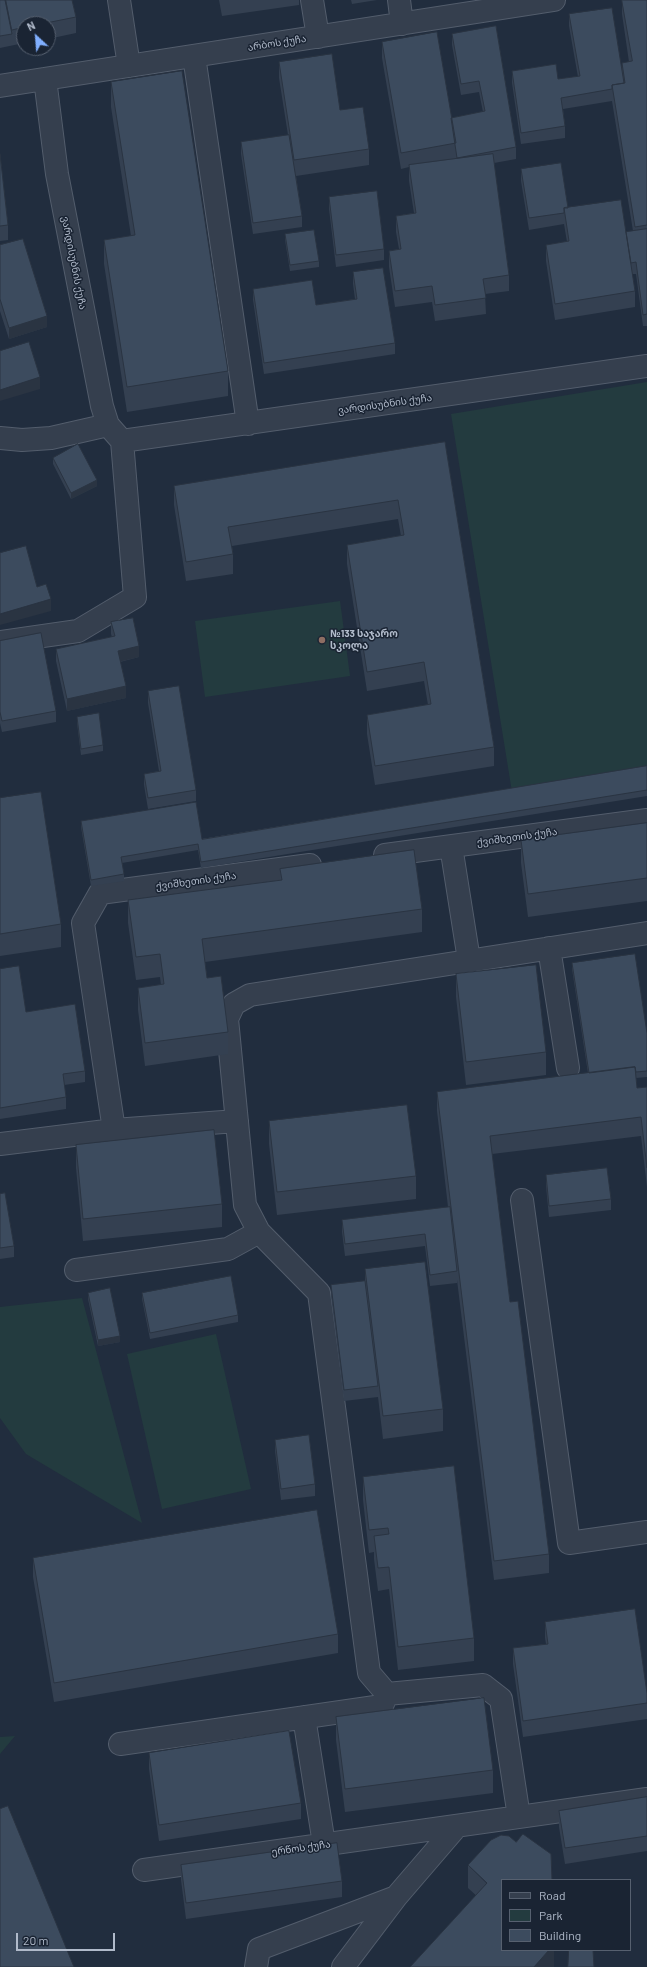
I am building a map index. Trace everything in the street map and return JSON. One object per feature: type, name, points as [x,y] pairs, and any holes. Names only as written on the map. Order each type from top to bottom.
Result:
[{"type":"street","points":[[119,0],[129,66]]},
{"type":"street","points":[[312,0],[318,36]]},
{"type":"street","points":[[399,0],[402,24]]},
{"type":"street","name":"არბოს ქუჩა","points":[[0,86],[554,0]]},
{"type":"street","points":[[194,56],[248,424]]},
{"type":"street","name":"ვარდისუბნის ქუჩა","points":[[0,642],[78,631],[135,597],[115,433],[102,406],[57,174],[45,79]]},
{"type":"street","name":"ვარდისუბნის ქუჩა","points":[[115,433],[248,424],[647,366]]},
{"type":"street","points":[[0,438],[22,440],[115,433]]},
{"type":"street","name":"ქვიშხეთის ქუჩა","points":[[365,858],[647,820]]},
{"type":"street","points":[[451,846],[469,960]]},
{"type":"street","name":"ქვიშხეთის ქუჩა","points":[[114,1130],[83,923],[100,894],[326,863]]},
{"type":"street","points":[[388,1694],[369,1673],[319,1293],[259,1232],[245,1205],[227,1019],[234,1004],[250,995],[647,933]]},
{"type":"street","points":[[549,948],[568,1068]]},
{"type":"street","points":[[0,1144],[114,1130],[237,1121]]},
{"type":"street","points":[[522,1200],[569,1543],[647,1532]]},
{"type":"street","points":[[76,1270],[228,1249],[259,1232]]},
{"type":"street","points":[[388,1694],[484,1685],[501,1699],[519,1817]]},
{"type":"street","points":[[120,1744],[382,1706],[388,1694]]},
{"type":"street","points":[[304,1717],[324,1844]]},
{"type":"street","name":"ერწოს ქუჩა","points":[[144,1870],[647,1799]]},
{"type":"street","points":[[343,1967],[396,1897],[457,1826]]},
{"type":"street","points":[[256,1967],[259,1949],[396,1897]]},
{"type":"green space","points":[[647,382],[647,769],[512,792],[451,414]]},
{"type":"green space","points":[[340,601],[350,676],[205,697],[195,621]]},
{"type":"green space","points":[[82,1298],[142,1523],[26,1454],[0,1418],[0,1307]]},
{"type":"green space","points":[[216,1334],[251,1489],[162,1509],[127,1354]]},
{"type":"green space","points":[[15,1736],[0,1754],[0,1737]]},
{"type":"building","points":[[0,0],[5,0],[12,34],[0,36]]},
{"type":"building","points":[[6,0],[72,0],[76,17],[56,21],[56,16],[16,16],[16,29],[12,30]]},
{"type":"building","points":[[622,0],[647,0],[647,225],[635,227],[612,85],[625,83],[622,63],[632,61]]},
{"type":"building","points":[[612,8],[624,83],[612,85],[612,89],[561,98],[565,126],[521,133],[512,71],[556,64],[558,79],[580,76],[569,14]]},
{"type":"building","points":[[496,26],[516,147],[457,158],[451,118],[485,111],[479,81],[461,84],[452,34]]},
{"type":"building","points":[[437,32],[456,143],[401,153],[382,42]]},
{"type":"building","points":[[332,54],[340,110],[363,107],[369,149],[294,160],[279,62]]},
{"type":"building","points":[[182,71],[228,371],[127,387],[104,240],[135,235],[111,82]]},
{"type":"building","points":[[289,135],[302,216],[253,223],[241,142]]},
{"type":"building","points":[[0,154],[8,225],[0,226]]},
{"type":"building","points":[[493,154],[509,275],[483,279],[486,298],[435,305],[432,286],[395,291],[389,251],[401,249],[396,216],[416,213],[409,165]]},
{"type":"building","points":[[561,163],[568,208],[564,208],[564,213],[529,218],[521,169]]},
{"type":"building","points":[[377,191],[384,249],[336,255],[329,197]]},
{"type":"building","points":[[621,200],[635,291],[555,304],[546,245],[569,241],[564,208]]},
{"type":"building","points":[[647,229],[647,314],[643,315],[636,262],[631,263],[626,232]]},
{"type":"building","points":[[314,230],[319,261],[290,265],[285,234]]},
{"type":"building","points":[[23,239],[47,316],[9,328],[0,299],[0,245]]},
{"type":"building","points":[[383,268],[395,343],[264,363],[253,289],[312,280],[316,305],[357,299],[353,272]]},
{"type":"building","points":[[29,342],[40,377],[0,390],[0,351]]},
{"type":"building","points":[[445,442],[494,747],[375,766],[367,715],[431,704],[424,662],[367,672],[347,545],[404,535],[398,500],[228,527],[233,554],[186,562],[174,486]]},
{"type":"building","points":[[78,444],[97,480],[71,493],[53,458]]},
{"type":"building","points":[[26,546],[37,587],[46,584],[51,599],[0,614],[0,553]]},
{"type":"building","points":[[133,618],[139,646],[118,651],[126,686],[67,699],[56,649],[115,636],[111,622]]},
{"type":"building","points":[[41,633],[56,711],[2,721],[0,712],[0,641]]},
{"type":"building","points":[[179,686],[196,790],[148,798],[144,774],[161,771],[148,691]]},
{"type":"building","points":[[99,713],[103,745],[81,749],[77,717]]},
{"type":"building","points":[[647,766],[647,790],[201,862],[198,844],[121,857],[124,874],[91,880],[81,821],[196,802],[202,839]]},
{"type":"building","points":[[41,792],[61,924],[0,934],[0,798]]},
{"type":"building","points":[[647,823],[647,878],[528,894],[521,840]]},
{"type":"building","points":[[414,850],[422,909],[202,939],[207,978],[221,976],[228,1032],[145,1043],[138,988],[164,984],[160,954],[136,957],[128,900],[282,880],[280,869]]},
{"type":"building","points":[[635,954],[647,1033],[647,1071],[636,1072],[635,1067],[589,1073],[572,963]]},
{"type":"building","points":[[536,965],[546,1052],[466,1062],[456,974]]},
{"type":"building","points":[[19,966],[26,1012],[75,1004],[85,1071],[63,1074],[66,1097],[0,1108],[0,969]]},
{"type":"building","points":[[635,1067],[637,1088],[647,1087],[647,1168],[641,1117],[490,1136],[510,1302],[518,1301],[549,1554],[494,1561],[437,1092]]},
{"type":"building","points":[[407,1105],[416,1176],[277,1192],[269,1121]]},
{"type":"building","points":[[214,1130],[222,1204],[83,1219],[76,1145]]},
{"type":"building","points":[[607,1168],[611,1199],[549,1206],[546,1175]]},
{"type":"building","points":[[5,1193],[14,1246],[0,1248],[0,1194]]},
{"type":"building","points":[[450,1207],[457,1271],[430,1275],[425,1234],[345,1244],[342,1220]]},
{"type":"building","points":[[425,1262],[443,1409],[383,1416],[365,1269]]},
{"type":"building","points":[[231,1276],[238,1315],[150,1333],[142,1293]]},
{"type":"building","points":[[365,1281],[378,1386],[344,1390],[331,1285]]},
{"type":"building","points":[[110,1288],[120,1336],[98,1340],[88,1293]]},
{"type":"building","points":[[309,1435],[315,1484],[281,1489],[275,1440]]},
{"type":"building","points":[[454,1466],[474,1638],[398,1647],[389,1567],[378,1568],[374,1536],[389,1534],[388,1528],[369,1530],[363,1477]]},
{"type":"building","points":[[317,1510],[338,1634],[54,1683],[33,1558]]},
{"type":"building","points":[[635,1609],[647,1693],[647,1703],[523,1721],[513,1648],[548,1644],[545,1622]]},
{"type":"building","points":[[484,1698],[493,1770],[345,1789],[336,1717]]},
{"type":"building","points":[[289,1731],[301,1803],[159,1825],[149,1753]]},
{"type":"building","points":[[647,1797],[647,1836],[565,1848],[559,1811]]},
{"type":"building","points":[[8,1806],[74,1967],[0,1967],[0,1809]]},
{"type":"building","points":[[523,1834],[551,1854],[552,1879],[501,1879],[501,1951],[548,1951],[534,1967],[410,1967],[487,1883],[468,1865],[491,1840],[501,1835],[509,1836],[516,1842]]},
{"type":"building","points":[[337,1843],[342,1881],[186,1903],[181,1865]]},
{"type":"building","points":[[569,1951],[593,1951],[594,1967],[568,1967]]},
{"type":"place","name":"№133 საჯარო სკოლა","points":[[322,640]]}]
